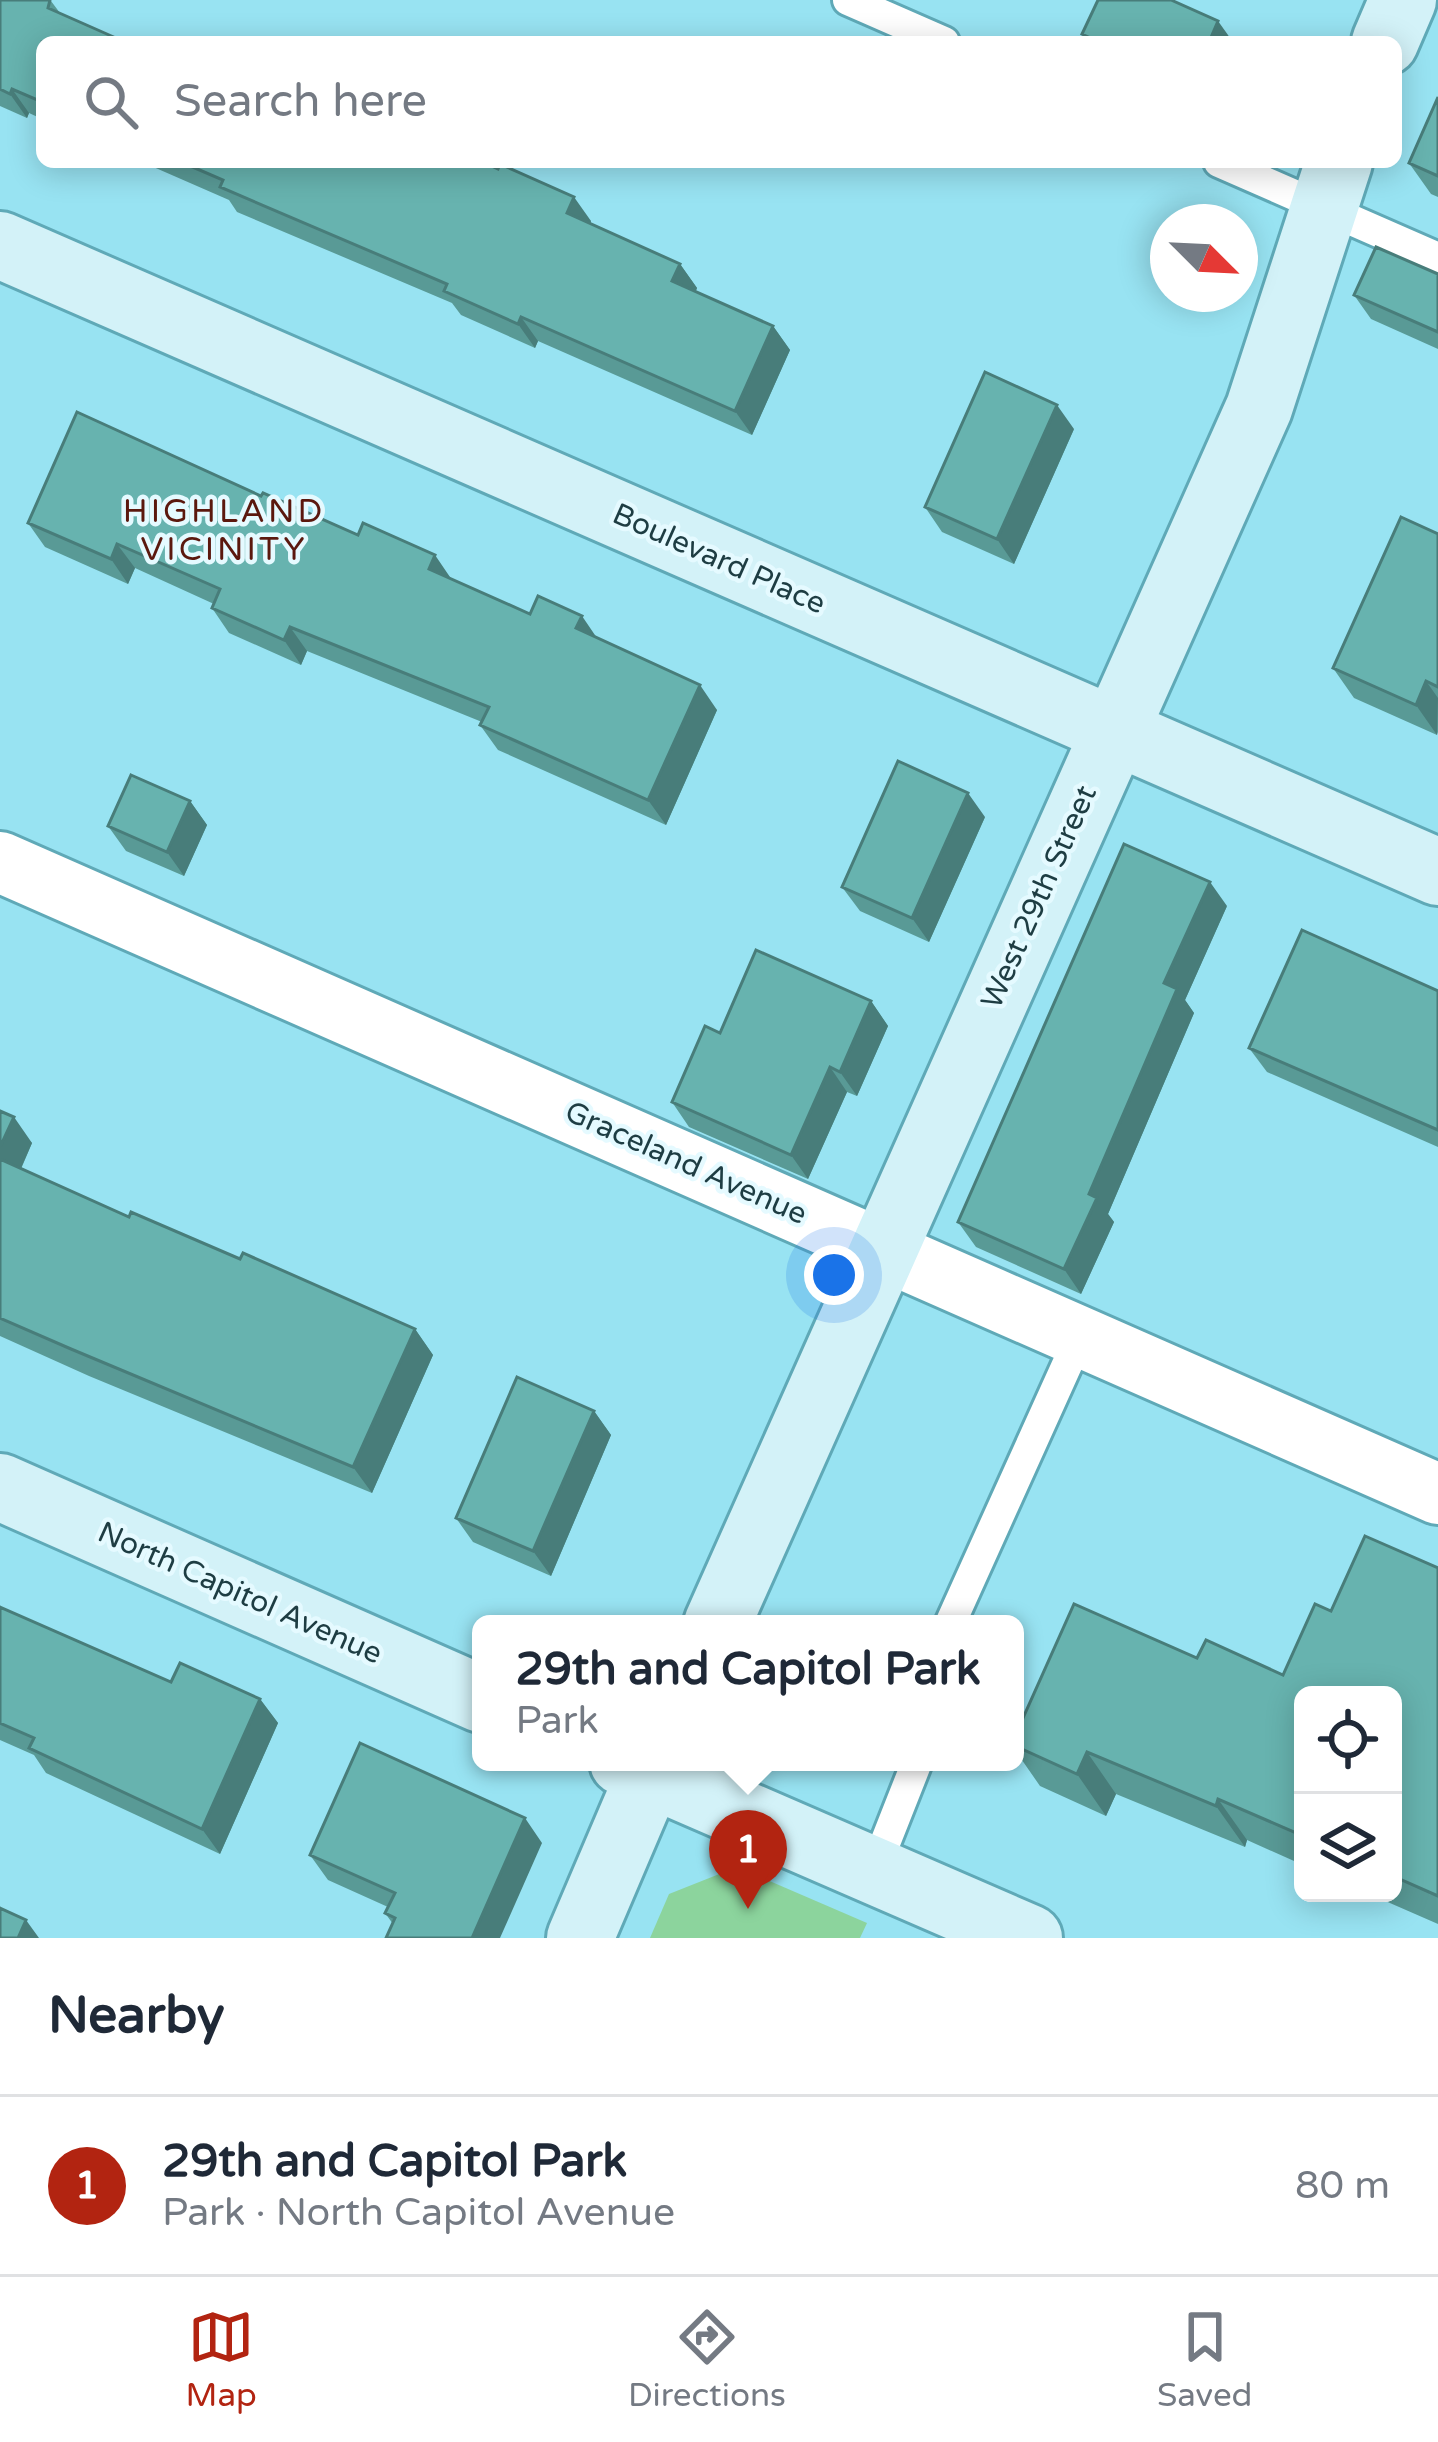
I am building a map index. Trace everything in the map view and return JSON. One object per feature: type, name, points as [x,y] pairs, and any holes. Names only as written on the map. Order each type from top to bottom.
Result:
[{"type":"main road","points":[[1388,36],[1403,0]]},
{"type":"main road","name":"West 29th Street","points":[[721,1615],[1259,408],[1331,185]]},
{"type":"main road","name":"Boulevard Place","points":[[0,245],[1438,872]]},
{"type":"main road","name":"North Capitol Avenue","points":[[0,1487],[472,1695]]},
{"type":"main road","points":[[580,1938],[641,1771]]},
{"type":"main road","points":[[654,1771],[1029,1938]]},
{"type":"street","name":"Graceland Avenue","points":[[0,862],[1438,1495]]},
{"type":"lane","points":[[848,0],[930,36]]},
{"type":"lane","points":[[1248,168],[1331,185],[1438,258]]},
{"type":"lane","points":[[954,1615],[982,1543],[1080,1336]]},
{"type":"lane","points":[[874,1871],[913,1771]]},
{"type":"green space","points":[[737,1867],[867,1923],[860,1938],[650,1938],[669,1894]]},
{"type":"building","points":[[0,0],[50,0],[48,8],[111,36],[36,36],[36,99],[0,89]]},
{"type":"building","points":[[1098,0],[1171,0],[1218,21],[1212,36],[1082,34]]},
{"type":"building","points":[[1438,97],[1438,176],[1409,163]]},
{"type":"building","points":[[195,168],[509,168],[574,197],[567,213],[680,264],[672,281],[773,326],[735,411],[521,317],[518,324],[444,291],[447,284],[220,187],[223,180]]},
{"type":"building","points":[[1376,247],[1438,274],[1438,332],[1354,295]]},
{"type":"building","points":[[985,372],[1057,405],[997,539],[925,507]]},
{"type":"building","points":[[77,412],[358,535],[363,523],[435,555],[429,569],[530,614],[538,596],[582,616],[576,628],[700,685],[648,800],[480,725],[489,707],[290,627],[284,640],[212,608],[220,589],[117,544],[111,559],[28,523]]},
{"type":"building","points":[[1401,517],[1438,534],[1438,687],[1426,681],[1416,705],[1333,668]]},
{"type":"building","points":[[898,761],[968,793],[912,918],[842,887]]},
{"type":"building","points":[[131,775],[190,801],[167,852],[108,826]]},
{"type":"building","points":[[1124,844],[1210,882],[1164,983],[1177,989],[1089,1194],[1097,1198],[1064,1269],[958,1222]]},
{"type":"building","points":[[1302,930],[1438,991],[1438,1130],[1249,1048]]},
{"type":"building","points":[[756,950],[871,1001],[840,1072],[830,1067],[791,1155],[672,1102],[705,1026],[720,1033]]},
{"type":"building","points":[[0,1111],[14,1117],[0,1147]]},
{"type":"building","points":[[0,1159],[129,1217],[131,1212],[240,1259],[243,1253],[415,1329],[353,1467],[0,1318]]},
{"type":"building","points":[[517,1377],[594,1411],[533,1551],[456,1518]]},
{"type":"building","points":[[1365,1536],[1438,1568],[1438,1896],[1402,1880],[1402,1686],[1294,1686],[1294,1832],[1218,1799],[1216,1806],[1087,1752],[1077,1774],[1024,1750],[1024,1716],[1074,1604],[1197,1658],[1206,1640],[1283,1675],[1315,1604],[1331,1611]]},
{"type":"building","points":[[0,1607],[171,1682],[180,1663],[260,1699],[202,1829],[29,1748],[34,1738],[0,1723]]},
{"type":"building","points":[[360,1743],[525,1818],[472,1938],[386,1938],[395,1918],[385,1913],[395,1893],[310,1855]]},
{"type":"building","points":[[0,1908],[26,1920],[18,1938],[0,1938]]},
{"type":"place","name":"29th and Capitol Park","points":[[748,1909]]},
{"type":"district","name":"HIGHLAND VICINITY","points":[[224,530]]}]
